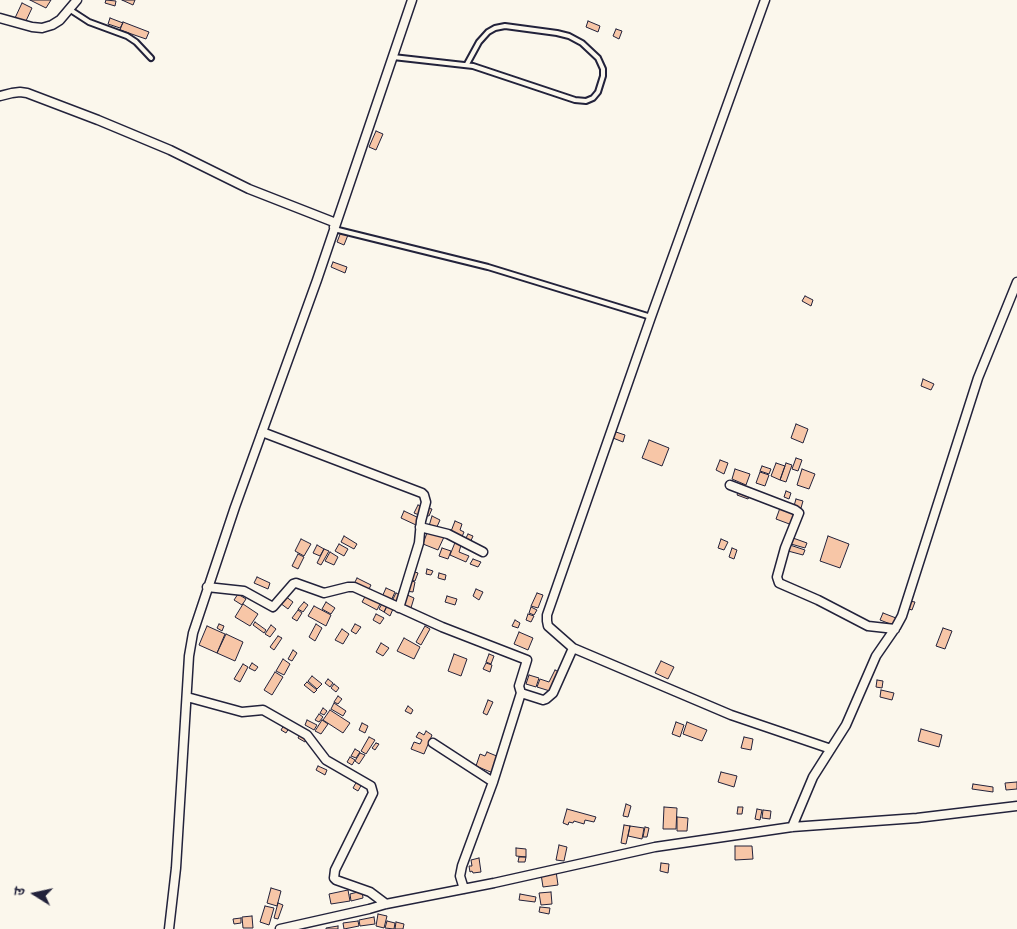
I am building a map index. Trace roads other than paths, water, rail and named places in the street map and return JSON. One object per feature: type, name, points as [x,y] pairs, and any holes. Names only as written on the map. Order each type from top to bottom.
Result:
[{"type":"street","points":[[0,18],[42,28],[60,20],[76,0]]},
{"type":"street","points":[[169,929],[177,849],[190,645],[207,587],[412,0]]},
{"type":"street","points":[[765,0],[651,317],[547,615],[548,626],[573,648],[731,715],[831,749]]},
{"type":"street","points":[[0,96],[12,92],[27,93],[170,150],[249,189],[333,224]]},
{"type":"street","points":[[792,827],[813,777],[846,725],[876,656],[902,616],[978,378],[1017,282]]},
{"type":"street","points":[[262,432],[422,493],[426,498],[417,550],[399,608]]},
{"type":"street","points":[[730,485],[799,513],[785,548],[778,577],[779,583],[818,600],[868,626],[895,629]]},
{"type":"street","points":[[420,526],[448,534],[483,552]]},
{"type":"street","points":[[207,587],[244,591],[273,607],[296,583],[324,593],[352,586],[399,608],[527,660],[519,686],[521,693],[493,782],[462,866],[460,876],[464,889]]},
{"type":"street","points":[[521,693],[543,700],[553,693],[573,648]]},
{"type":"street","points":[[186,697],[242,712],[263,710],[307,734],[326,760],[373,788],[373,793],[335,870],[334,878],[370,892],[386,904]]},
{"type":"street","points":[[433,743],[493,782]]},
{"type":"street","points":[[280,929],[639,849],[792,827],[917,818],[1017,806]]},
{"type":"lane","points":[[69,9],[89,22],[128,36],[151,58]]},
{"type":"lane","points":[[393,57],[467,64],[575,100],[586,101],[593,98],[598,92],[603,76],[603,69],[598,58],[582,43],[569,36],[505,26],[494,28],[488,32],[479,42],[467,64]]},
{"type":"lane","points":[[333,224],[488,267],[651,317]]}]
